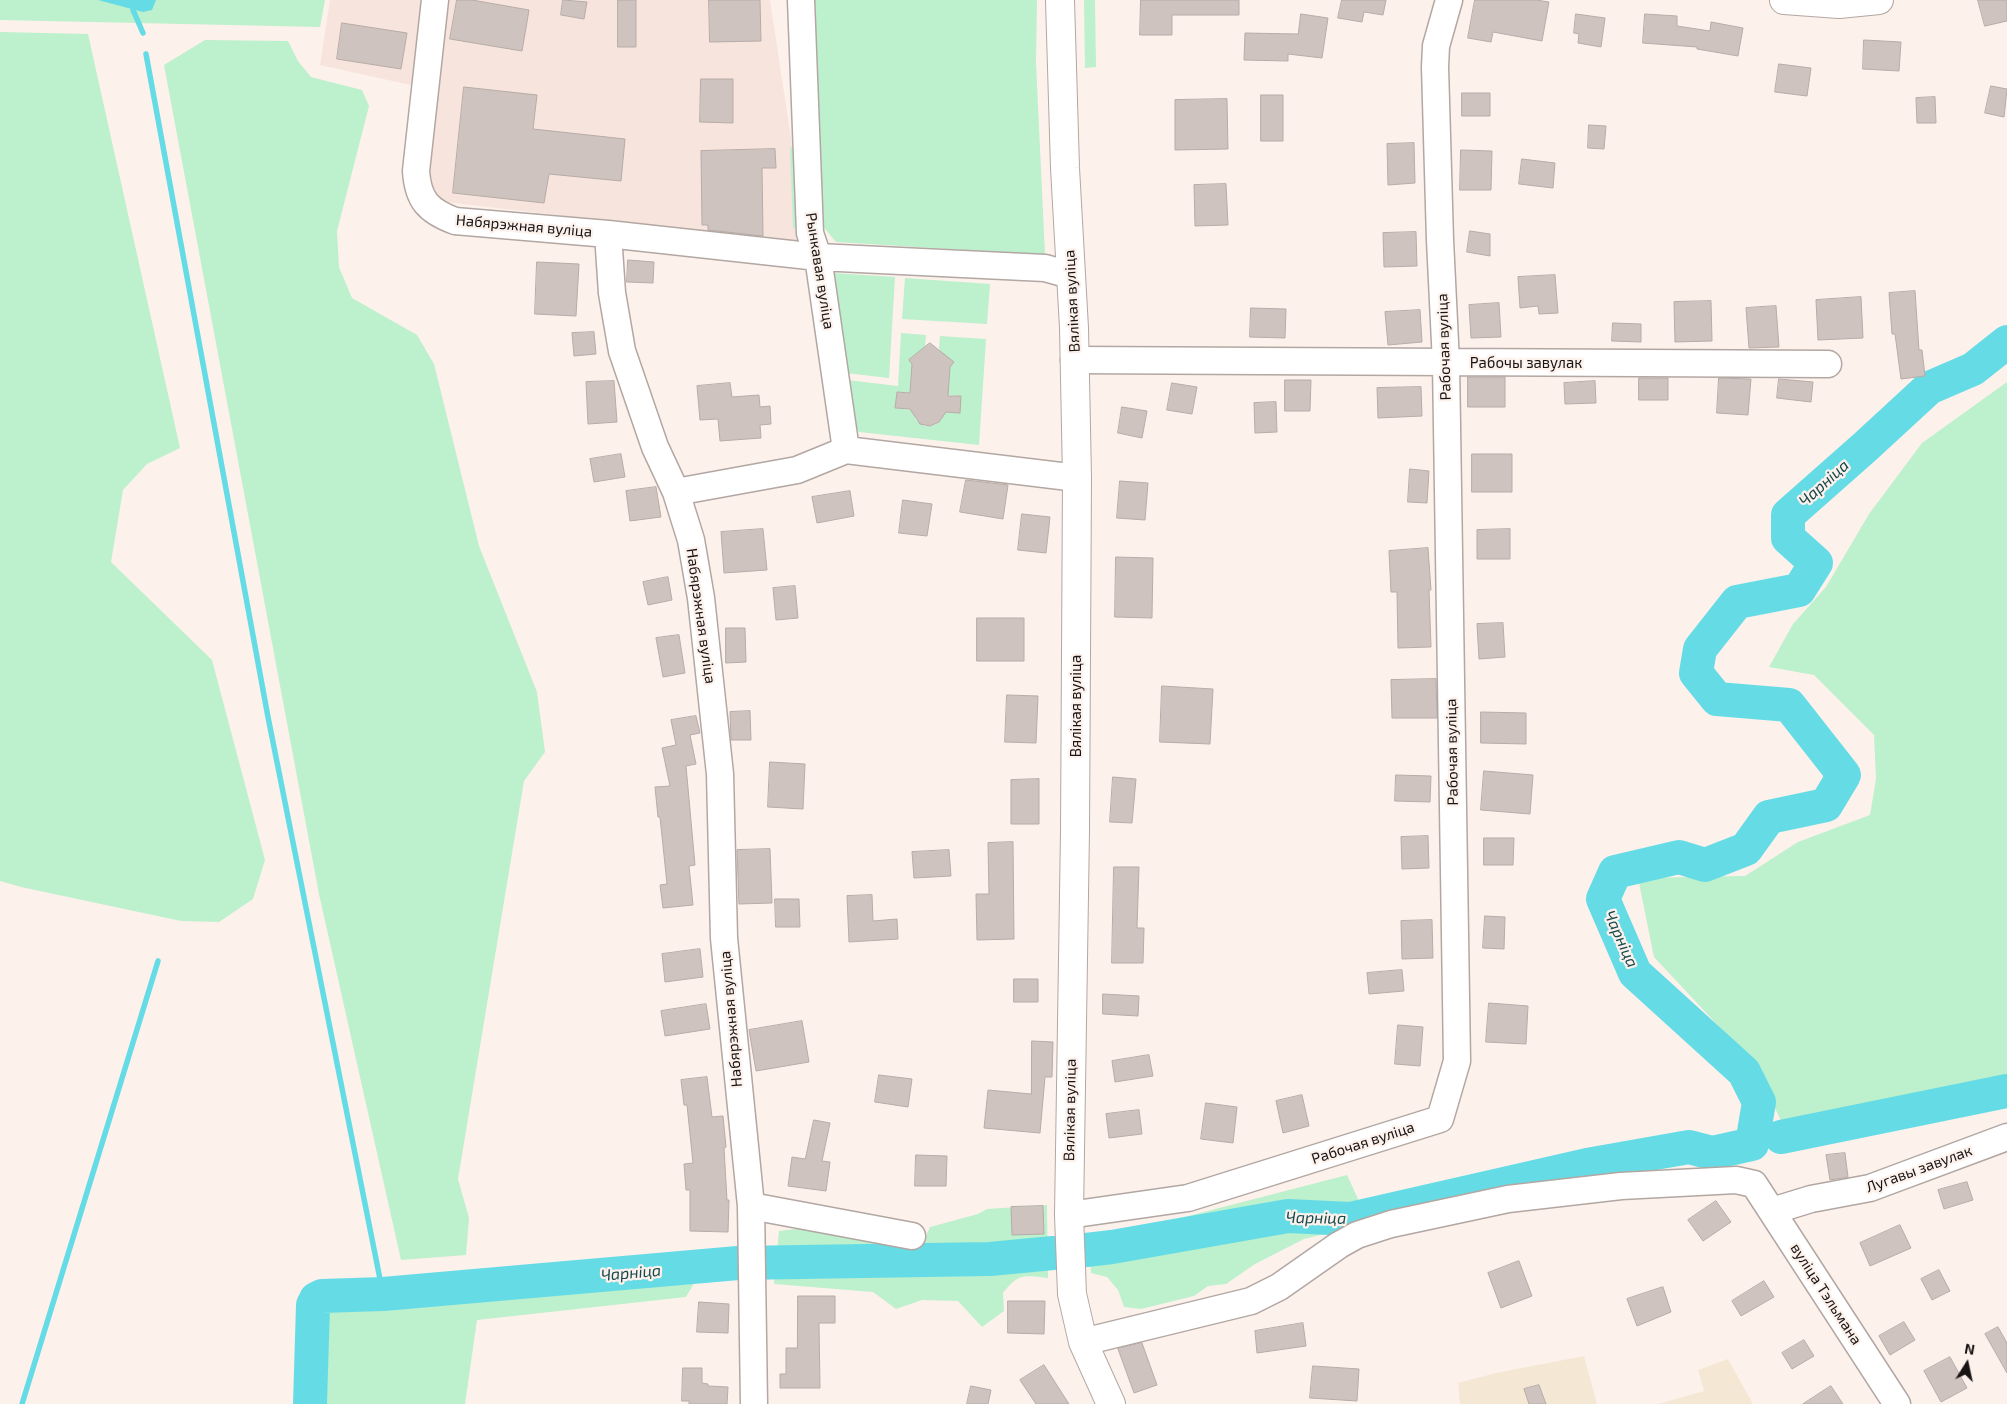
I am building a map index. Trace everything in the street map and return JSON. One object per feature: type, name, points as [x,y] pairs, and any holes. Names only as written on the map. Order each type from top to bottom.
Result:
[{"type":"main road","name":"Вялікая вуліца","points":[[1060,0],[1077,478],[1075,821],[1068,1215],[1072,1294],[1083,1342],[1111,1404]]},
{"type":"main road","points":[[1784,0],[1839,4],[1879,0]]},
{"type":"street","name":"Набярэжная вуліца","points":[[436,0],[416,171],[417,188],[426,205],[440,215],[455,221],[608,234],[612,293],[622,351],[655,447],[676,492],[691,540],[701,598],[720,774],[724,938],[751,1206],[754,1289],[754,1404]]},
{"type":"street","name":"Рынкавая вуліца","points":[[801,0],[810,233],[818,257],[846,450]]},
{"type":"street","name":"Рабочая вуліца","points":[[1068,1215],[1188,1198],[1440,1119],[1458,1061],[1446,363],[1440,240],[1436,68],[1436,46],[1449,0]]},
{"type":"street","points":[[608,234],[818,257],[1045,268],[1070,275]]},
{"type":"street","name":"Рабочы завулак","points":[[1074,360],[1828,364]]},
{"type":"street","points":[[676,492],[797,470],[846,450],[1077,478]]},
{"type":"street","name":"Лугавы завулак","points":[[1772,1211],[1811,1199],[1870,1188],[2007,1138]]},
{"type":"street","name":"вуліца Тэльмана","points":[[1083,1342],[1250,1300],[1279,1287],[1339,1245],[1357,1235],[1391,1224],[1508,1199],[1620,1186],[1736,1180],[1754,1184],[1897,1404]]},
{"type":"street","points":[[751,1206],[912,1236]]},
{"type":"shaded area","points":[[330,0],[770,0],[807,244],[419,199],[438,91],[320,65]]},
{"type":"shaded area","points":[[1584,1356],[1597,1404],[1460,1404],[1458,1383],[1496,1373]]},
{"type":"shaded area","points":[[1728,1359],[1753,1404],[1658,1404],[1704,1391],[1698,1370]]},
{"type":"green space","points":[[0,0],[325,0],[320,27],[0,20]]},
{"type":"green space","points":[[813,0],[1037,0],[1036,63],[1045,255],[836,242],[821,224]]},
{"type":"green space","points":[[1084,0],[1095,0],[1096,67],[1085,68]]},
{"type":"green space","points":[[0,32],[88,34],[180,448],[147,464],[123,490],[111,562],[212,660],[265,860],[253,899],[219,922],[181,921],[0,881]]},
{"type":"green space","points":[[205,40],[288,41],[298,61],[311,77],[362,90],[369,106],[337,231],[339,267],[352,298],[417,335],[434,364],[479,546],[537,692],[545,752],[524,781],[458,1179],[469,1218],[466,1255],[401,1260],[319,894],[164,65]]},
{"type":"green space","points":[[790,147],[795,149],[799,226],[797,229],[793,228]]},
{"type":"green space","points":[[833,273],[895,277],[889,378],[846,373]]},
{"type":"green space","points":[[905,278],[990,284],[987,324],[902,319]]},
{"type":"green space","points":[[901,333],[926,335],[925,348],[910,359],[912,363],[910,393],[897,392],[895,408],[912,410],[916,420],[925,426],[934,425],[939,422],[943,413],[961,396],[948,395],[950,365],[953,362],[945,362],[939,348],[940,336],[986,339],[979,445],[859,432],[853,423],[847,380],[898,386]]},
{"type":"green space","points":[[2007,382],[2007,1079],[1789,1138],[1755,1065],[1654,957],[1638,878],[1745,876],[1798,842],[1870,815],[1876,779],[1874,735],[1814,675],[1769,667],[1793,624],[1826,587],[1869,514],[1922,443]]},
{"type":"green space","points":[[1347,1175],[1369,1223],[1304,1239],[1255,1264],[1226,1284],[1208,1286],[1194,1296],[1141,1309],[1124,1307],[1118,1290],[1107,1277],[1091,1273],[1089,1236],[1169,1221]]},
{"type":"green space","points":[[1047,1205],[1048,1278],[1027,1276],[1018,1278],[1003,1293],[1004,1311],[982,1327],[958,1301],[922,1300],[896,1309],[873,1292],[774,1284],[779,1231],[803,1228],[879,1237],[883,1248],[922,1245],[930,1227],[978,1214],[987,1209]]},
{"type":"green space","points":[[697,1278],[686,1297],[477,1320],[465,1404],[324,1404],[327,1308],[482,1301]]},
{"type":"water","points":[[98,0],[156,0],[152,10],[143,12]]},
{"type":"building","points":[[457,0],[472,0],[529,10],[522,51],[450,39]]},
{"type":"building","points":[[563,0],[587,2],[584,19],[561,15]]},
{"type":"building","points":[[618,0],[636,0],[636,47],[618,47]]},
{"type":"building","points":[[709,0],[760,0],[761,41],[710,42]]},
{"type":"building","points":[[1141,0],[1239,0],[1239,15],[1172,15],[1172,35],[1140,35]]},
{"type":"building","points":[[1342,0],[1386,0],[1383,15],[1364,12],[1362,22],[1338,18]]},
{"type":"building","points":[[1475,0],[1536,0],[1549,2],[1542,41],[1493,32],[1491,42],[1468,38]]},
{"type":"building","points":[[1978,0],[2007,0],[2007,21],[1985,26]]},
{"type":"building","points":[[1301,14],[1328,18],[1322,58],[1288,54],[1288,61],[1244,60],[1245,33],[1298,34]]},
{"type":"building","points":[[1576,14],[1605,18],[1601,47],[1578,43],[1579,34],[1574,33]]},
{"type":"building","points":[[1645,14],[1677,16],[1677,26],[1710,31],[1711,22],[1743,28],[1738,56],[1697,49],[1697,47],[1643,43]]},
{"type":"building","points":[[342,23],[407,33],[401,69],[337,59]]},
{"type":"building","points":[[1864,40],[1901,42],[1899,71],[1863,69]]},
{"type":"building","points":[[1779,64],[1811,68],[1807,96],[1775,92]]},
{"type":"building","points":[[701,79],[733,79],[733,123],[700,122]]},
{"type":"building","points":[[1991,86],[2007,89],[2004,117],[1985,113]]},
{"type":"building","points":[[464,87],[537,95],[533,129],[625,139],[621,181],[549,174],[544,203],[453,193]]},
{"type":"building","points":[[1462,93],[1490,93],[1490,116],[1462,116]]},
{"type":"building","points":[[1261,95],[1283,95],[1283,141],[1261,141]]},
{"type":"building","points":[[1935,97],[1936,123],[1917,123],[1916,98]]},
{"type":"building","points":[[1227,99],[1228,149],[1175,150],[1175,100]]},
{"type":"building","points":[[1589,125],[1606,126],[1604,149],[1588,148]]},
{"type":"building","points":[[1414,143],[1415,183],[1388,185],[1387,144]]},
{"type":"building","points":[[775,149],[776,168],[762,168],[763,236],[708,230],[708,225],[702,225],[701,151]]},
{"type":"building","points":[[1461,150],[1492,151],[1491,190],[1460,190]]},
{"type":"building","points":[[1522,159],[1555,163],[1553,188],[1519,184]]},
{"type":"building","points":[[1226,184],[1228,225],[1195,226],[1194,185]]},
{"type":"building","points":[[1470,231],[1490,234],[1490,256],[1467,252]]},
{"type":"building","points":[[1416,232],[1417,266],[1384,267],[1383,233]]},
{"type":"building","points":[[628,260],[654,262],[653,283],[627,282]]},
{"type":"building","points":[[537,262],[579,264],[576,316],[535,314]]},
{"type":"building","points":[[1555,275],[1558,313],[1539,314],[1538,306],[1520,308],[1518,277]]},
{"type":"building","points":[[1915,291],[1919,350],[1922,350],[1925,376],[1901,379],[1895,334],[1892,334],[1889,293]]},
{"type":"building","points":[[1861,297],[1863,338],[1818,340],[1816,300]]},
{"type":"building","points":[[1711,301],[1712,341],[1675,342],[1674,302]]},
{"type":"building","points":[[1499,303],[1501,337],[1471,338],[1469,305]]},
{"type":"building","points":[[1776,306],[1779,347],[1749,348],[1746,308]]},
{"type":"building","points":[[1251,308],[1286,309],[1285,338],[1250,337]]},
{"type":"building","points":[[1420,310],[1422,342],[1388,345],[1385,312]]},
{"type":"building","points":[[1613,323],[1641,324],[1641,342],[1612,341]]},
{"type":"building","points":[[594,332],[596,354],[574,356],[572,333]]},
{"type":"building","points":[[930,343],[954,362],[950,367],[948,396],[961,396],[960,413],[946,412],[939,422],[930,426],[920,424],[910,409],[895,408],[897,392],[910,393],[912,364],[909,360]]},
{"type":"building","points":[[1468,377],[1505,377],[1505,407],[1468,407]]},
{"type":"building","points":[[1639,378],[1668,378],[1668,400],[1639,400]]},
{"type":"building","points":[[1719,378],[1751,379],[1748,415],[1717,413]]},
{"type":"building","points":[[1779,379],[1813,382],[1811,402],[1777,398]]},
{"type":"building","points":[[1285,380],[1311,380],[1310,411],[1285,411]]},
{"type":"building","points":[[614,381],[617,422],[588,424],[586,382]]},
{"type":"building","points":[[1595,381],[1596,403],[1565,404],[1564,383]]},
{"type":"building","points":[[730,383],[732,397],[759,395],[760,407],[770,406],[771,424],[760,425],[761,438],[720,441],[718,419],[700,420],[697,386]]},
{"type":"building","points":[[1172,383],[1197,387],[1192,414],[1167,410]]},
{"type":"building","points":[[1421,387],[1422,416],[1378,418],[1377,388]]},
{"type":"building","points":[[1276,402],[1277,432],[1255,433],[1254,403]]},
{"type":"building","points":[[1122,407],[1147,411],[1142,438],[1118,433]]},
{"type":"building","points":[[621,454],[625,477],[594,482],[590,459]]},
{"type":"building","points":[[1472,454],[1512,454],[1512,492],[1472,492]]},
{"type":"building","points":[[1410,469],[1429,471],[1427,503],[1408,502]]},
{"type":"building","points":[[966,480],[1008,485],[1003,519],[960,512]]},
{"type":"building","points":[[1120,481],[1148,483],[1145,520],[1117,518]]},
{"type":"building","points":[[656,487],[661,517],[630,521],[626,491]]},
{"type":"building","points":[[850,491],[854,516],[817,523],[812,497]]},
{"type":"building","points":[[903,500],[932,504],[927,536],[899,533]]},
{"type":"building","points":[[1022,514],[1050,517],[1046,553],[1018,550]]},
{"type":"building","points":[[763,529],[767,570],[724,573],[721,532]]},
{"type":"building","points":[[1510,529],[1510,559],[1477,559],[1477,530]]},
{"type":"building","points":[[1428,548],[1431,590],[1429,590],[1431,647],[1398,648],[1397,592],[1391,592],[1389,551]]},
{"type":"building","points":[[1116,557],[1153,558],[1152,618],[1115,617]]},
{"type":"building","points":[[668,577],[672,600],[648,605],[643,582]]},
{"type":"building","points":[[795,586],[798,618],[776,620],[773,588]]},
{"type":"building","points":[[977,618],[1024,618],[1024,661],[977,661]]},
{"type":"building","points":[[1503,623],[1505,657],[1479,659],[1477,624]]},
{"type":"building","points":[[726,628],[745,628],[746,662],[726,663]]},
{"type":"building","points":[[679,635],[685,673],[663,677],[656,638]]},
{"type":"building","points":[[1436,679],[1437,718],[1392,718],[1391,680]]},
{"type":"building","points":[[1162,686],[1213,689],[1210,744],[1160,742]]},
{"type":"building","points":[[1007,695],[1038,696],[1036,743],[1005,742]]},
{"type":"building","points":[[750,711],[751,740],[731,740],[730,712]]},
{"type":"building","points":[[1481,712],[1526,713],[1526,744],[1481,743]]},
{"type":"building","points":[[696,716],[700,733],[690,735],[696,764],[686,766],[695,865],[689,866],[693,905],[663,908],[660,885],[667,884],[655,787],[670,786],[662,748],[676,745],[671,720]]},
{"type":"building","points":[[770,762],[805,764],[803,809],[768,807]]},
{"type":"building","points":[[1484,771],[1533,775],[1530,814],[1481,810]]},
{"type":"building","points":[[1396,775],[1431,776],[1430,802],[1395,801]]},
{"type":"building","points":[[1113,777],[1136,779],[1132,823],[1110,822]]},
{"type":"building","points":[[1039,779],[1039,824],[1011,824],[1011,780]]},
{"type":"building","points":[[1428,836],[1429,868],[1402,869],[1401,837]]},
{"type":"building","points":[[1484,838],[1514,838],[1513,865],[1484,865]]},
{"type":"building","points":[[1013,842],[1014,939],[977,940],[976,894],[989,894],[988,843]]},
{"type":"building","points":[[770,849],[772,903],[739,904],[737,850]]},
{"type":"building","points":[[949,850],[951,876],[914,878],[912,852]]},
{"type":"building","points":[[1114,867],[1139,867],[1137,928],[1144,928],[1143,963],[1112,963]]},
{"type":"building","points":[[872,895],[873,921],[897,919],[898,939],[849,942],[847,896]]},
{"type":"building","points":[[775,899],[799,899],[800,927],[776,927]]},
{"type":"building","points":[[1485,916],[1505,917],[1504,949],[1483,948]]},
{"type":"building","points":[[1432,920],[1433,958],[1402,959],[1401,921]]},
{"type":"building","points":[[700,949],[703,977],[665,982],[662,954]]},
{"type":"building","points":[[1402,970],[1404,991],[1369,994],[1367,973]]},
{"type":"building","points":[[1014,979],[1038,979],[1038,1002],[1014,1002]]},
{"type":"building","points":[[1103,994],[1139,996],[1138,1016],[1103,1014]]},
{"type":"building","points":[[1489,1003],[1528,1006],[1526,1044],[1486,1042]]},
{"type":"building","points":[[706,1004],[710,1029],[665,1036],[661,1011]]},
{"type":"building","points":[[802,1021],[809,1062],[756,1071],[749,1030]]},
{"type":"building","points":[[1398,1025],[1423,1027],[1420,1066],[1395,1064]]},
{"type":"building","points":[[1032,1041],[1053,1042],[1052,1077],[1045,1077],[1040,1133],[984,1128],[988,1090],[1031,1094]]},
{"type":"building","points":[[1149,1055],[1153,1076],[1115,1082],[1112,1061]]},
{"type":"building","points":[[879,1075],[912,1079],[908,1107],[875,1102]]},
{"type":"building","points":[[707,1077],[712,1117],[723,1116],[726,1147],[724,1148],[727,1200],[729,1200],[728,1232],[690,1231],[690,1190],[686,1190],[684,1164],[693,1163],[687,1105],[684,1105],[681,1080]]},
{"type":"building","points":[[1302,1095],[1309,1126],[1283,1133],[1276,1101]]},
{"type":"building","points":[[1206,1103],[1237,1107],[1233,1143],[1201,1139]]},
{"type":"building","points":[[1139,1110],[1142,1134],[1109,1138],[1106,1114]]},
{"type":"building","points":[[814,1120],[830,1123],[822,1161],[830,1162],[826,1191],[788,1186],[792,1157],[805,1159]]},
{"type":"building","points":[[1845,1153],[1848,1177],[1830,1180],[1826,1155]]},
{"type":"building","points":[[916,1155],[947,1156],[946,1186],[915,1186]]},
{"type":"building","points":[[1967,1182],[1973,1200],[1944,1209],[1938,1190]]},
{"type":"building","points":[[1716,1201],[1731,1222],[1703,1241],[1688,1220]]},
{"type":"building","points":[[1043,1206],[1044,1234],[1012,1235],[1011,1207]]},
{"type":"building","points":[[1900,1225],[1911,1248],[1870,1266],[1860,1243]]},
{"type":"building","points":[[1519,1261],[1532,1296],[1501,1308],[1488,1273]]},
{"type":"building","points":[[1939,1270],[1950,1291],[1932,1300],[1921,1279]]},
{"type":"building","points":[[1764,1281],[1774,1297],[1741,1316],[1732,1301]]},
{"type":"building","points":[[1663,1287],[1671,1312],[1637,1326],[1627,1299]]},
{"type":"building","points":[[798,1296],[835,1296],[835,1323],[819,1323],[820,1388],[780,1388],[780,1374],[786,1374],[786,1348],[797,1348]]},
{"type":"building","points":[[1008,1301],[1045,1301],[1044,1334],[1008,1333]]},
{"type":"building","points":[[699,1302],[729,1304],[728,1333],[697,1332]]},
{"type":"building","points":[[1904,1322],[1915,1340],[1890,1355],[1879,1336]]},
{"type":"building","points":[[1303,1323],[1306,1346],[1257,1353],[1255,1331]]},
{"type":"building","points":[[1998,1327],[2007,1343],[2007,1373],[1985,1334]]},
{"type":"building","points":[[1804,1340],[1814,1356],[1792,1369],[1782,1353]]},
{"type":"building","points":[[1142,1343],[1157,1385],[1134,1393],[1118,1349]]},
{"type":"building","points":[[1950,1357],[1967,1388],[1941,1402],[1924,1371]]},
{"type":"building","points":[[1044,1365],[1069,1404],[1036,1404],[1020,1380]]},
{"type":"building","points":[[1313,1366],[1359,1369],[1357,1401],[1310,1398]]},
{"type":"building","points":[[683,1368],[702,1368],[702,1383],[708,1384],[708,1386],[728,1387],[727,1404],[689,1404],[689,1401],[682,1401]]},
{"type":"building","points":[[1539,1385],[1546,1404],[1529,1404],[1524,1389]]},
{"type":"building","points":[[971,1386],[991,1390],[988,1404],[967,1404]]},
{"type":"building","points":[[1831,1386],[1843,1404],[1803,1404]]},
{"type":"waterway","points":[[133,10],[143,33]]},
{"type":"waterway","points":[[146,54],[268,717],[383,1294]]},
{"type":"waterway","name":"Чарніца","points":[[1086,1250],[1288,1216],[1350,1219],[1587,1165],[1689,1147],[1712,1153],[1752,1144],[1759,1102],[1744,1072],[1635,973],[1603,899],[1615,872],[1679,857],[1705,865],[1746,849],[1769,817],[1826,805],[1844,775],[1789,705],[1717,699],[1696,673],[1700,649],[1737,602],[1799,590],[1816,563],[1788,538],[1788,515],[1929,388],[1973,369],[2007,342]]},
{"type":"waterway","points":[[22,1404],[158,961]]},
{"type":"waterway","points":[[1781,1137],[2007,1091]]},
{"type":"waterway","name":"Чарніца","points":[[310,1404],[313,1305],[316,1299],[322,1296],[383,1294],[738,1263],[990,1259],[1053,1253]]}]
